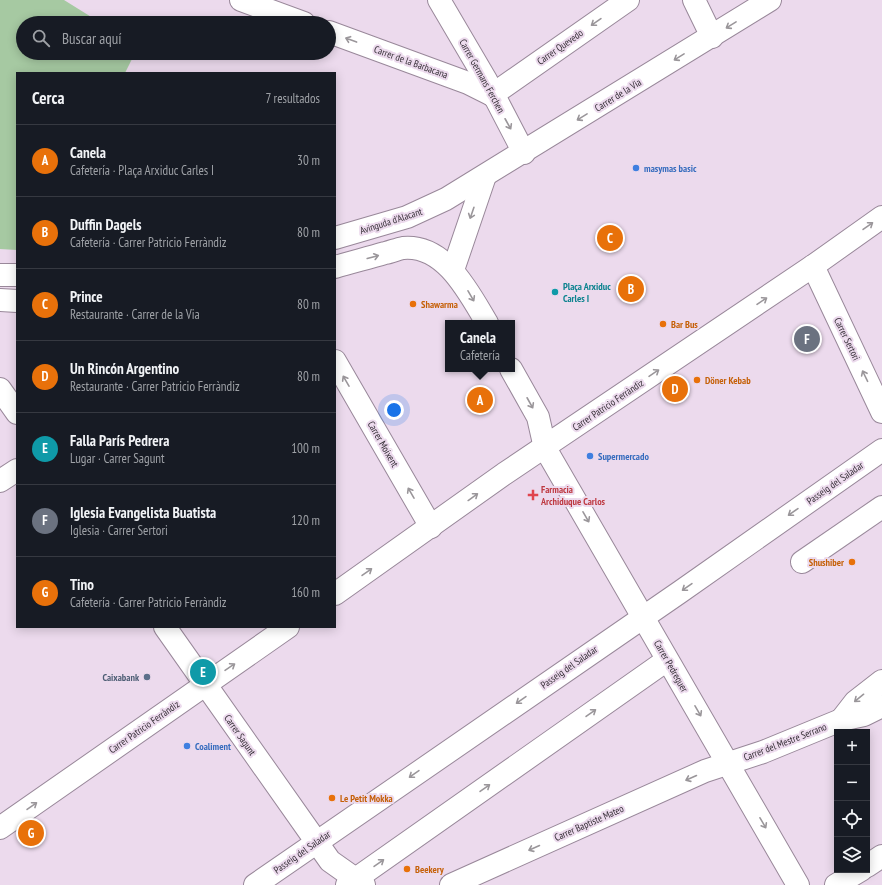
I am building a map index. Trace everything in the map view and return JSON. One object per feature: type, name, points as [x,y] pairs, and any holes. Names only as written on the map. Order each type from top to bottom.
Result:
[{"type":"street","points":[[241,0],[285,16]]},
{"type":"street","name":"Carrer Germans Ferchen","points":[[439,0],[524,153]]},
{"type":"street","name":"Carrer Quevedo","points":[[492,95],[628,0]]},
{"type":"street","points":[[694,0],[712,36]]},
{"type":"street","name":"Carrer de la Via","points":[[524,153],[770,0]]},
{"type":"street","name":"Carrer de la Barbacana","points":[[336,35],[468,83],[492,95]]},
{"type":"street","points":[[453,270],[484,176],[524,153]]},
{"type":"street","name":"Avinguda d'Alacant","points":[[336,238],[407,217],[446,199],[484,176]]},
{"type":"street","name":"Carrer Patricio Ferràndiz","points":[[336,593],[504,474],[545,448],[813,266],[882,217]]},
{"type":"street","points":[[336,267],[402,248],[413,249],[435,256],[453,270],[484,320]]},
{"type":"street","name":"Carrer Sertori","points":[[813,266],[882,412]]},
{"type":"street","points":[[0,275],[16,275]]},
{"type":"street","points":[[0,300],[16,301]]},
{"type":"street","name":"Carrer Moixent","points":[[336,363],[431,527]]},
{"type":"street","points":[[513,372],[538,417],[545,448]]},
{"type":"street","points":[[0,389],[16,412]]},
{"type":"street","name":"Carrer Pedreguer","points":[[545,448],[798,885]]},
{"type":"street","name":"Passeig del Saladar","points":[[255,885],[882,450]]},
{"type":"street","points":[[0,481],[16,471]]},
{"type":"street","points":[[802,562],[882,507]]},
{"type":"street","name":"Carrer Sagunt","points":[[166,628],[330,861],[356,883]]},
{"type":"street","name":"Carrer Patricio Ferràndiz","points":[[0,828],[287,628]]},
{"type":"street","points":[[356,883],[667,660]]},
{"type":"street","name":"Carrer del Mestre Serrano","points":[[841,720],[855,702],[882,681]]},
{"type":"street","name":"Carrer del Mestre Serrano","points":[[728,763],[763,752],[841,720],[864,715],[882,706]]},
{"type":"street","name":"Carrer Baptiste Mateo","points":[[451,885],[728,763]]},
{"type":"street","points":[[870,864],[882,856]]},
{"type":"street","points":[[836,885],[856,873]]},
{"type":"green space","points":[[0,0],[64,0],[90,16],[16,16],[16,60],[132,60],[126,72],[16,72],[16,250],[0,249]]},
{"type":"place","name":"masymas basic","points":[[636,168]]},
{"type":"place","name":"Prince","points":[[610,238]]},
{"type":"place","name":"Duffin Dagels","points":[[631,289]]},
{"type":"place","name":"Plaça Arxiduc Carles I","points":[[555,292]]},
{"type":"place","name":"Shawarma","points":[[413,304]]},
{"type":"place","name":"Bar Bus","points":[[663,324]]},
{"type":"place","name":"Iglesia Evangelista Buatista","points":[[807,339]]},
{"type":"place","name":"Döner Kebab","points":[[697,380]]},
{"type":"place","name":"Un Rincón Argentino","points":[[675,389]]},
{"type":"place","name":"Canela","points":[[480,400]]},
{"type":"place","name":"Supermercado","points":[[590,456]]},
{"type":"place","name":"Farmacia Archiduque Carlos","points":[[533,495]]},
{"type":"place","name":"Shushiber","points":[[852,562]]},
{"type":"place","name":"Falla París Pedrera","points":[[203,672]]},
{"type":"place","name":"Caixabank","points":[[147,677]]},
{"type":"place","name":"Coaliment","points":[[187,746]]},
{"type":"place","name":"Le Petit Mokka","points":[[332,798]]},
{"type":"place","name":"Tino","points":[[31,833]]},
{"type":"place","name":"Beekery","points":[[407,869]]}]
